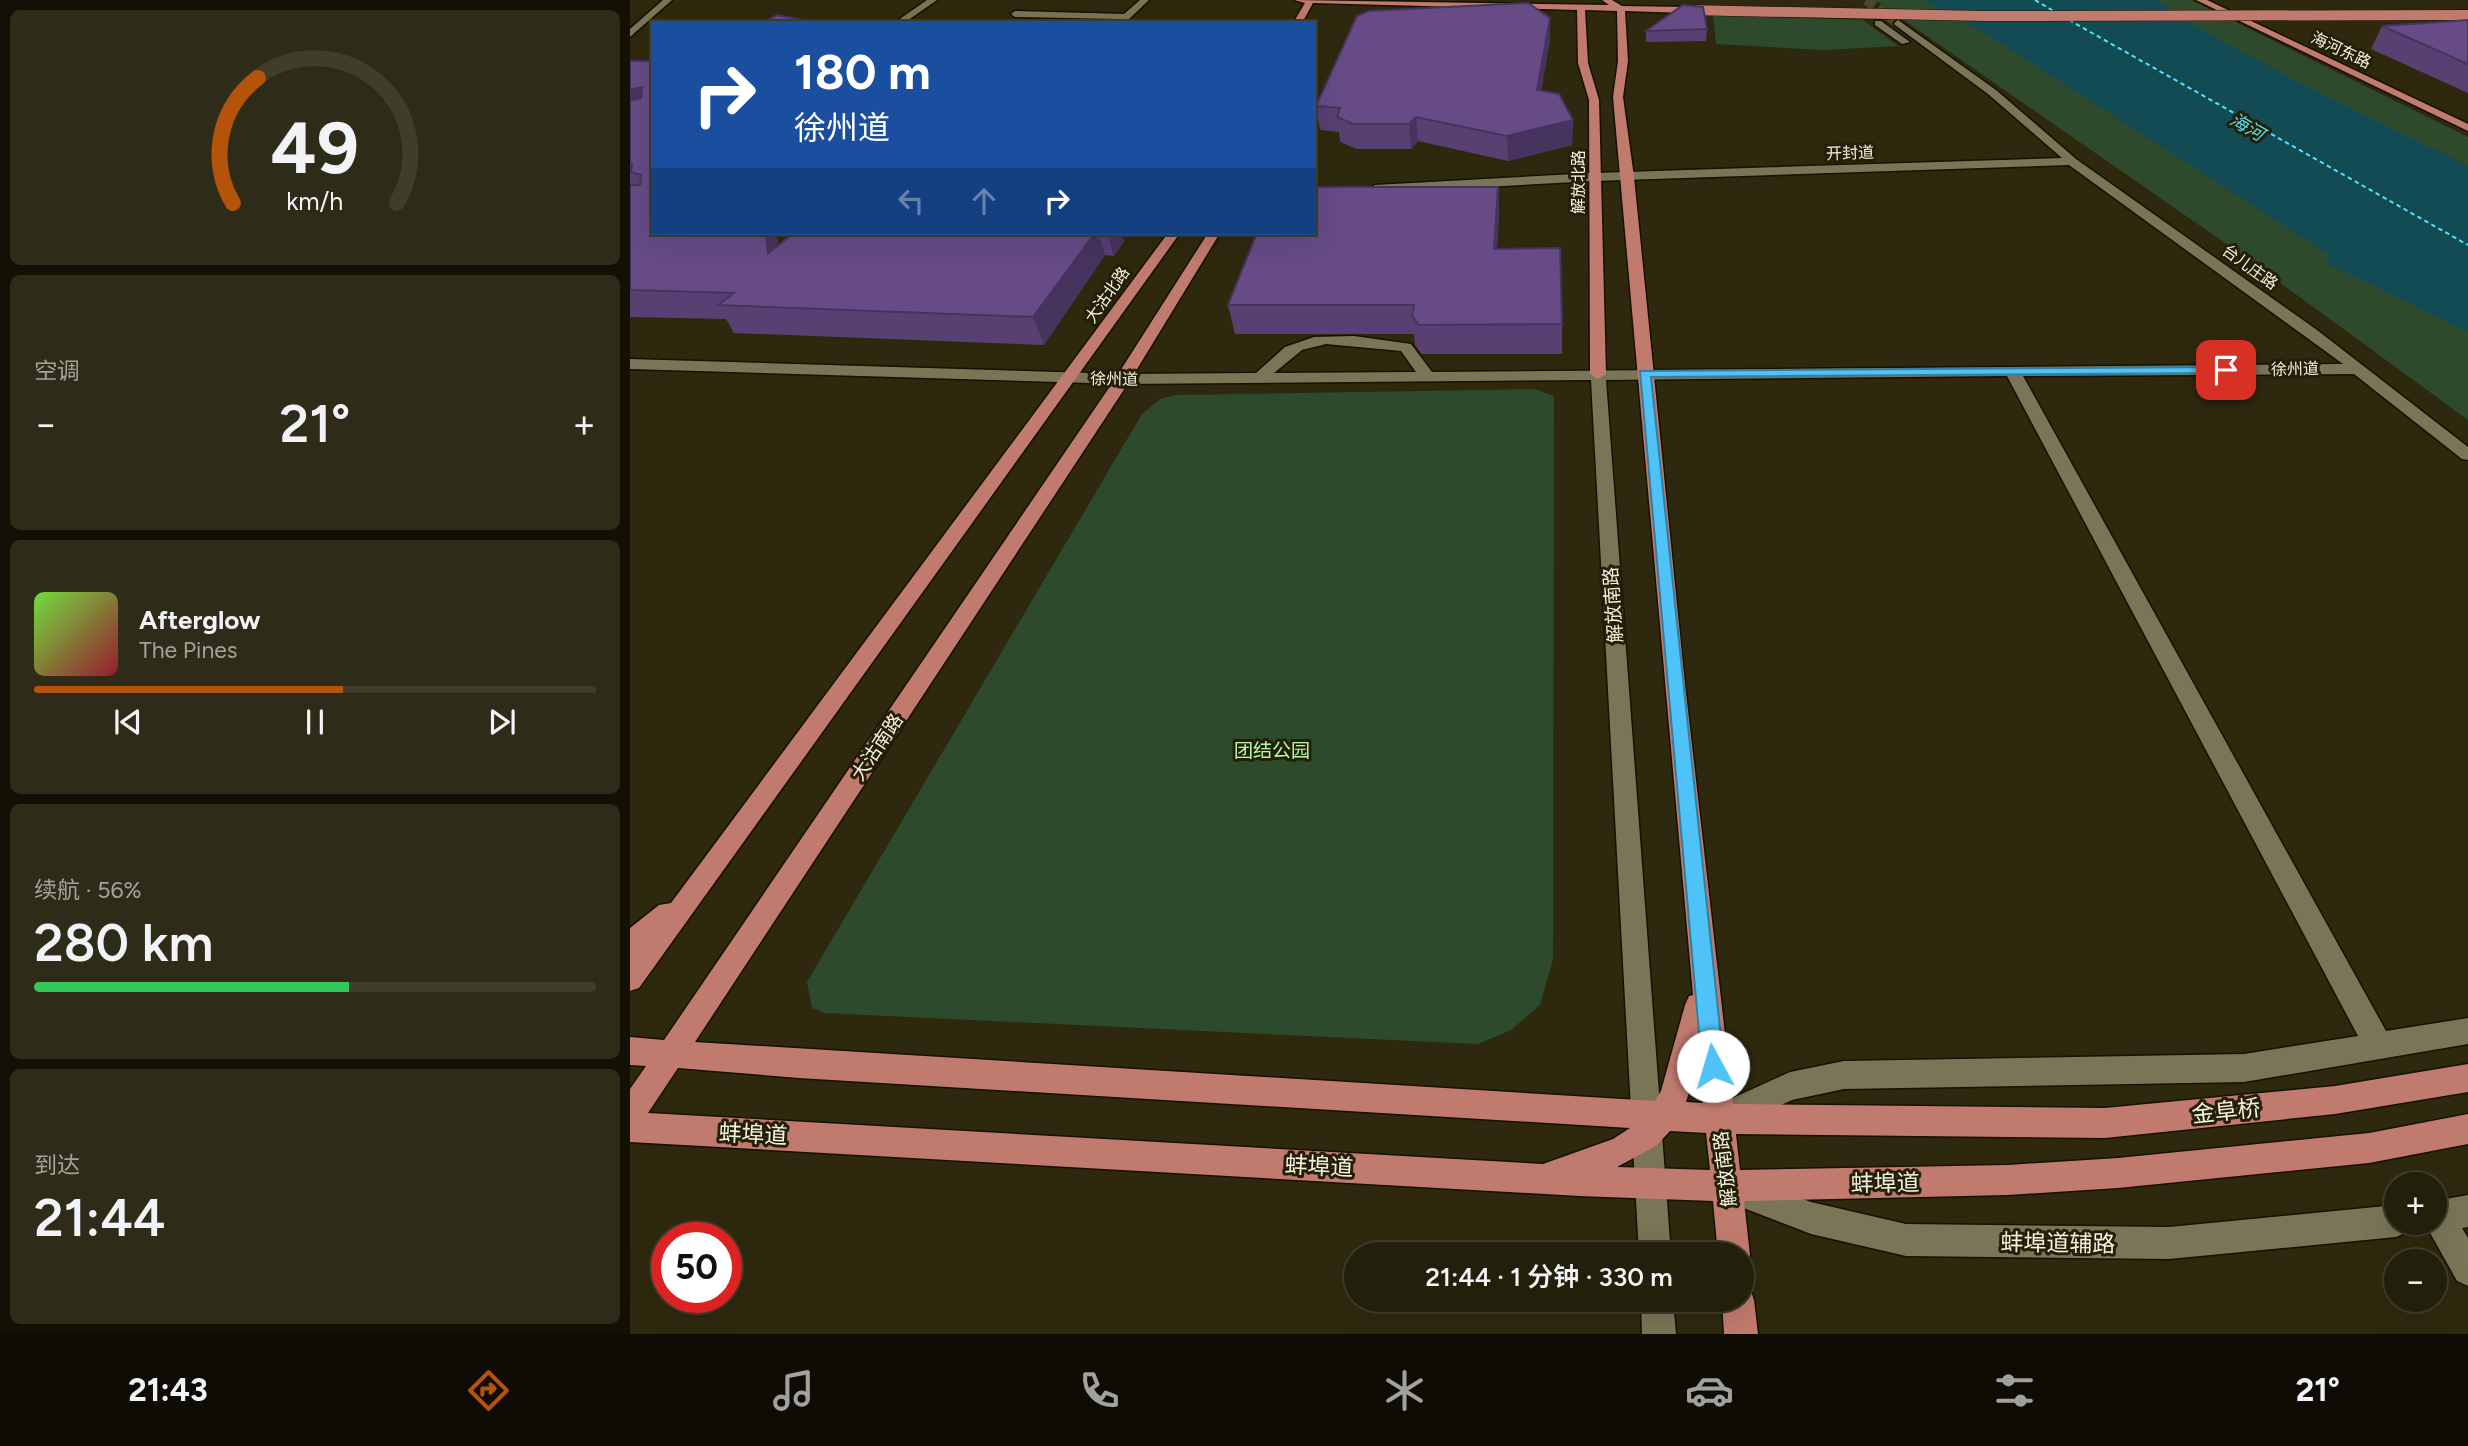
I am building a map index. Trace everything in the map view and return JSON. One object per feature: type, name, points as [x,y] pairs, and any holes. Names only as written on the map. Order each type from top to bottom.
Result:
[{"type":"main road","points":[[1298,0],[1985,16],[2468,15]]},
{"type":"main road","points":[[1298,21],[1311,0]]},
{"type":"main road","points":[[1319,12],[1324,0]]},
{"type":"main road","points":[[1581,8],[1596,0]]},
{"type":"main road","points":[[1606,0],[1621,9]]},
{"type":"main road","points":[[1706,0],[1916,4]]},
{"type":"main road","name":"海河东路","points":[[2224,0],[2339,54]]},
{"type":"main road","points":[[2198,2],[2236,4]]},
{"type":"main road","name":"海河东路","points":[[2198,2],[2468,128]]},
{"type":"main road","name":"解放北路","points":[[1581,8],[1583,63],[1594,100],[1598,374]]},
{"type":"main road","points":[[1621,9],[1623,61],[1618,97],[1628,177],[1644,373]]},
{"type":"main road","name":"大沽北路","points":[[1070,378],[1173,235]]},
{"type":"main road","points":[[1123,379],[1213,235]]},
{"type":"main road","name":"解放南路","points":[[1644,373],[1704,986],[1733,1242]]},
{"type":"main road","points":[[630,979],[1070,378]]},
{"type":"main road","name":"大沽南路","points":[[630,1115],[1123,379]]},
{"type":"main road","points":[[630,944],[660,921],[709,872]]},
{"type":"main road","points":[[1527,1178],[1604,1160],[1653,1123],[1683,1077],[1704,986]]},
{"type":"main road","points":[[630,1051],[1653,1123],[1719,1119]]},
{"type":"main road","name":"金阜桥","points":[[1719,1119],[2105,1123],[2335,1100],[2468,1078]]},
{"type":"main road","name":"蚌埠道","points":[[630,1127],[1527,1178],[1728,1186],[2008,1180],[2118,1173],[2369,1148],[2468,1129]]},
{"type":"main road","points":[[1739,1312],[1741,1334]]},
{"type":"street","points":[[630,34],[668,0]]},
{"type":"street","points":[[901,21],[933,0]]},
{"type":"street","points":[[1015,14],[1123,20],[1145,0]]},
{"type":"street","name":"台儿庄路","points":[[1878,23],[1975,92],[2010,110]]},
{"type":"street","name":"台儿庄路","points":[[1898,23],[1992,92],[2072,161],[2358,369],[2468,455]]},
{"type":"street","name":"开封道","points":[[1366,193],[1628,177],[2072,161]]},
{"type":"street","points":[[1260,378],[1280,359],[1303,344],[1364,340],[1406,347],[1427,376]]},
{"type":"street","name":"徐州道","points":[[630,364],[1123,379],[2358,369]]},
{"type":"street","points":[[2013,373],[2378,1045]]},
{"type":"street","name":"解放南路","points":[[1598,374],[1653,1123],[1651,1183],[1654,1242]]},
{"type":"street","points":[[1719,1119],[1790,1086],[1844,1075],[2244,1068],[2468,1031]]},
{"type":"street","name":"蚌埠道辅路","points":[[1728,1186],[1811,1218],[1906,1240],[2169,1243],[2384,1222]]},
{"type":"street","points":[[2447,1215],[2468,1270]]},
{"type":"street","points":[[1658,1312],[1659,1334]]},
{"type":"green space","points":[[1875,0],[2191,0],[2468,137],[2468,420],[2238,252]]},
{"type":"green space","points":[[1713,15],[1863,20],[1898,46],[1823,50],[1716,44]]},
{"type":"green space","name":"团结公园","points":[[1535,389],[1554,396],[1553,959],[1540,1005],[1511,1030],[1478,1044],[825,1013],[812,1008],[807,982],[1142,414],[1160,399],[1176,395]]},
{"type":"water","name":"海河","points":[[1924,0],[2158,0],[2198,28],[2300,83],[2468,166],[2468,332],[2328,264],[2328,254],[1983,32]]},
{"type":"building","points":[[1528,3],[1550,18],[1537,90],[1559,94],[1573,120],[1507,136],[1416,117],[1409,124],[1353,124],[1337,117],[1340,108],[1316,106],[1357,16],[1369,11]]},
{"type":"building","points":[[1683,5],[1703,7],[1707,29],[1646,31]]},
{"type":"building","points":[[777,15],[809,21],[766,21]]},
{"type":"building","points":[[2468,20],[2468,64],[2382,26]]},
{"type":"building","points":[[630,61],[651,61],[651,235],[766,235],[768,253],[791,235],[1094,235],[1033,317],[718,305],[734,293],[630,290],[630,185],[640,185],[641,175],[631,172],[630,101],[641,98],[642,87],[630,90]]},
{"type":"building","points":[[1316,187],[1498,187],[1494,249],[1560,248],[1562,324],[1419,325],[1412,316],[1414,305],[1228,305],[1256,235],[1316,235]]},
{"type":"ferry route","points":[[2035,0],[2055,12]]},
{"type":"ferry route","points":[[2069,20],[2468,245]]},
{"type":"tunnel","points":[[1866,0],[1898,23]]},
{"type":"route","points":[[1713,1066],[1644,373],[2226,370]]}]
